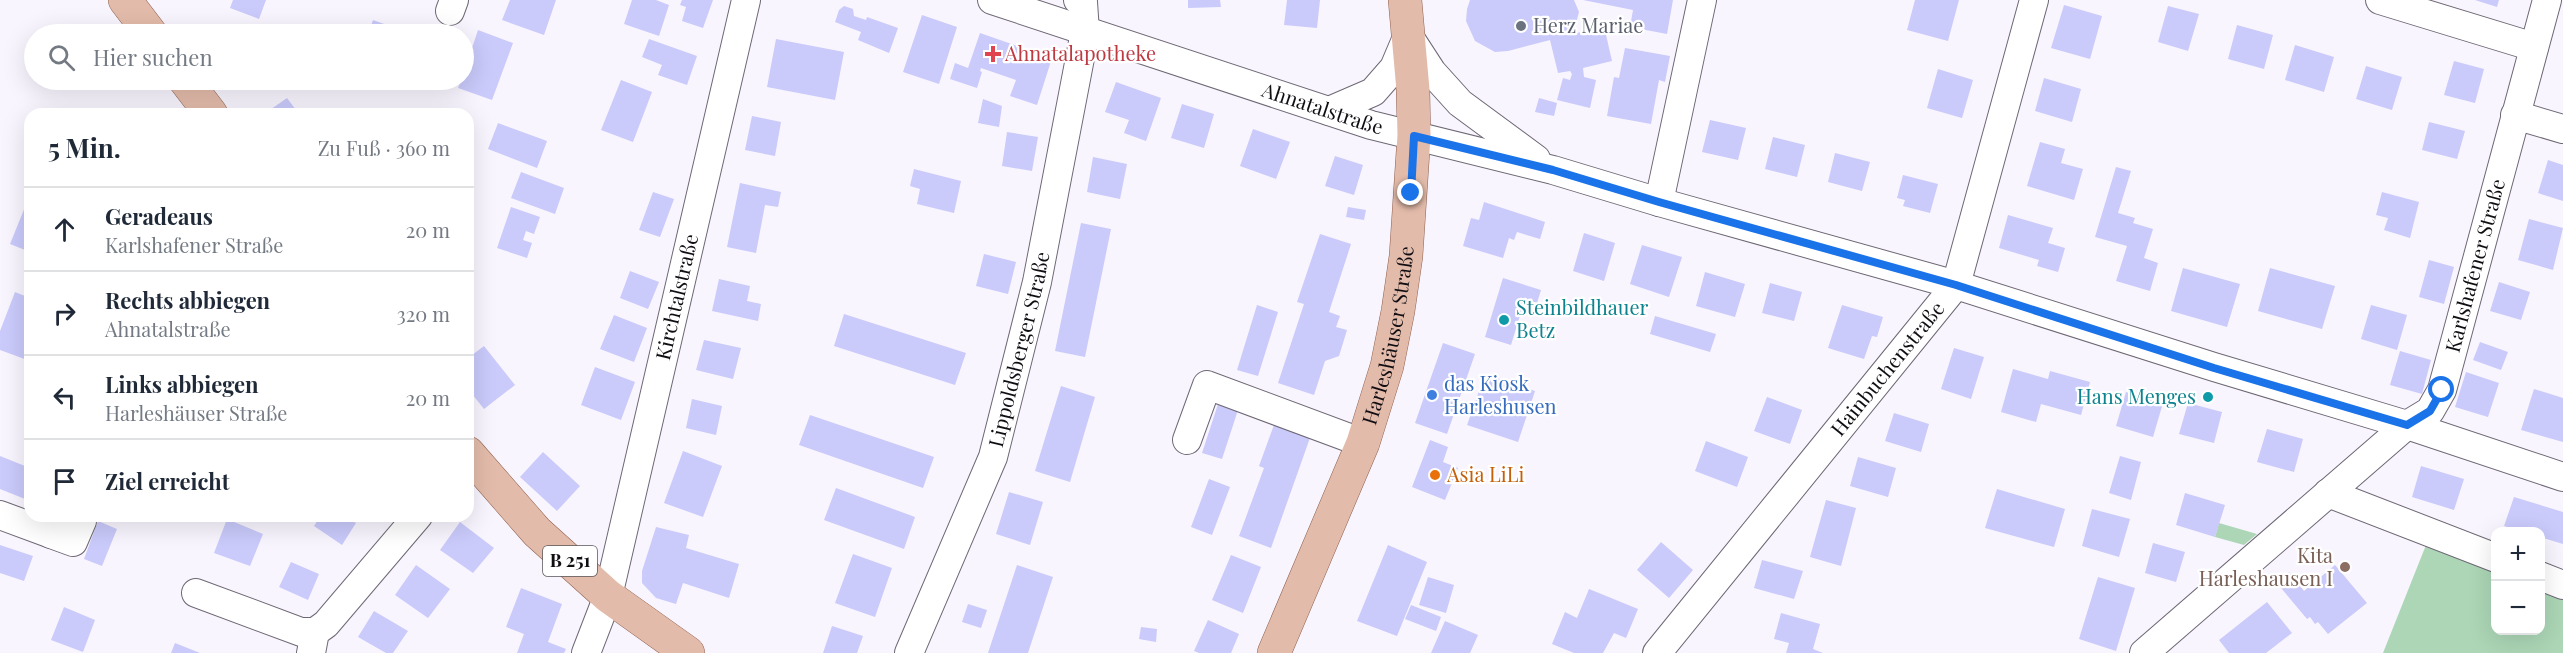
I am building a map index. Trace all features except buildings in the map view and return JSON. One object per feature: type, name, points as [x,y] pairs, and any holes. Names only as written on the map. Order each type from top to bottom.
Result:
[{"type":"main road","points":[[125,0],[143,24]]},
{"type":"main road","name":"Harleshäuser Straße","points":[[1274,653],[1363,443],[1387,366],[1407,256],[1414,136],[1413,90],[1405,0]]},
{"type":"main road","points":[[193,90],[206,108]]},
{"type":"main road","name":"B 251","points":[[474,461],[537,532],[609,596],[687,653]]},
{"type":"street","name":"Kirchtalstraße","points":[[586,653],[609,596],[746,0]]},
{"type":"street","name":"Ahnatalstraße","points":[[992,0],[1329,111],[1414,136],[1553,170],[1956,285],[2214,368],[2407,425],[2563,477]]},
{"type":"street","points":[[1078,0],[1083,2],[1084,32]]},
{"type":"street","points":[[1659,202],[1702,0]]},
{"type":"street","name":"Hainbuchenstraße","points":[[1657,653],[1956,285],[2034,0]]},
{"type":"street","points":[[2380,0],[2534,46]]},
{"type":"street","name":"Karlshafener Straße","points":[[2144,653],[2407,425],[2430,411],[2442,390],[2547,0]]},
{"type":"street","name":"Lippoldsberger Straße","points":[[909,653],[993,457],[1037,282],[1084,32]]},
{"type":"street","points":[[1329,111],[1373,92],[1394,68],[1408,35]]},
{"type":"street","points":[[1408,35],[1432,72],[1460,103],[1553,170]]},
{"type":"street","points":[[2515,115],[2563,129]]},
{"type":"street","points":[[1187,440],[1207,384],[1363,443]]},
{"type":"street","points":[[2328,493],[2491,556]]},
{"type":"street","points":[[0,515],[24,518]]},
{"type":"street","points":[[196,593],[301,632],[313,642],[413,522]]},
{"type":"street","points":[[2545,578],[2563,585]]},
{"type":"green space","points":[[2219,523],[2257,534],[2244,545],[2215,537]]},
{"type":"green space","points":[[2428,540],[2491,550],[2491,635],[2545,635],[2545,570],[2563,577],[2563,653],[2383,653]]},
{"type":"place","name":"Herz Mariae","points":[[1521,26]]},
{"type":"place","name":"Ahnatalapotheke","points":[[993,54]]},
{"type":"place","name":"Steinbildhauer Betz","points":[[1504,320]]},
{"type":"place","name":"das Kiosk Harleshusen","points":[[1432,395]]},
{"type":"place","name":"Hans Menges","points":[[2208,397]]},
{"type":"place","name":"Asia LiLi","points":[[1435,475]]},
{"type":"place","name":"Kita Harleshausen I","points":[[2345,567]]},
{"type":"route","points":[[1411,193],[1414,136],[1553,170],[1956,285],[2214,368],[2407,425],[2430,411],[2442,390]]}]
